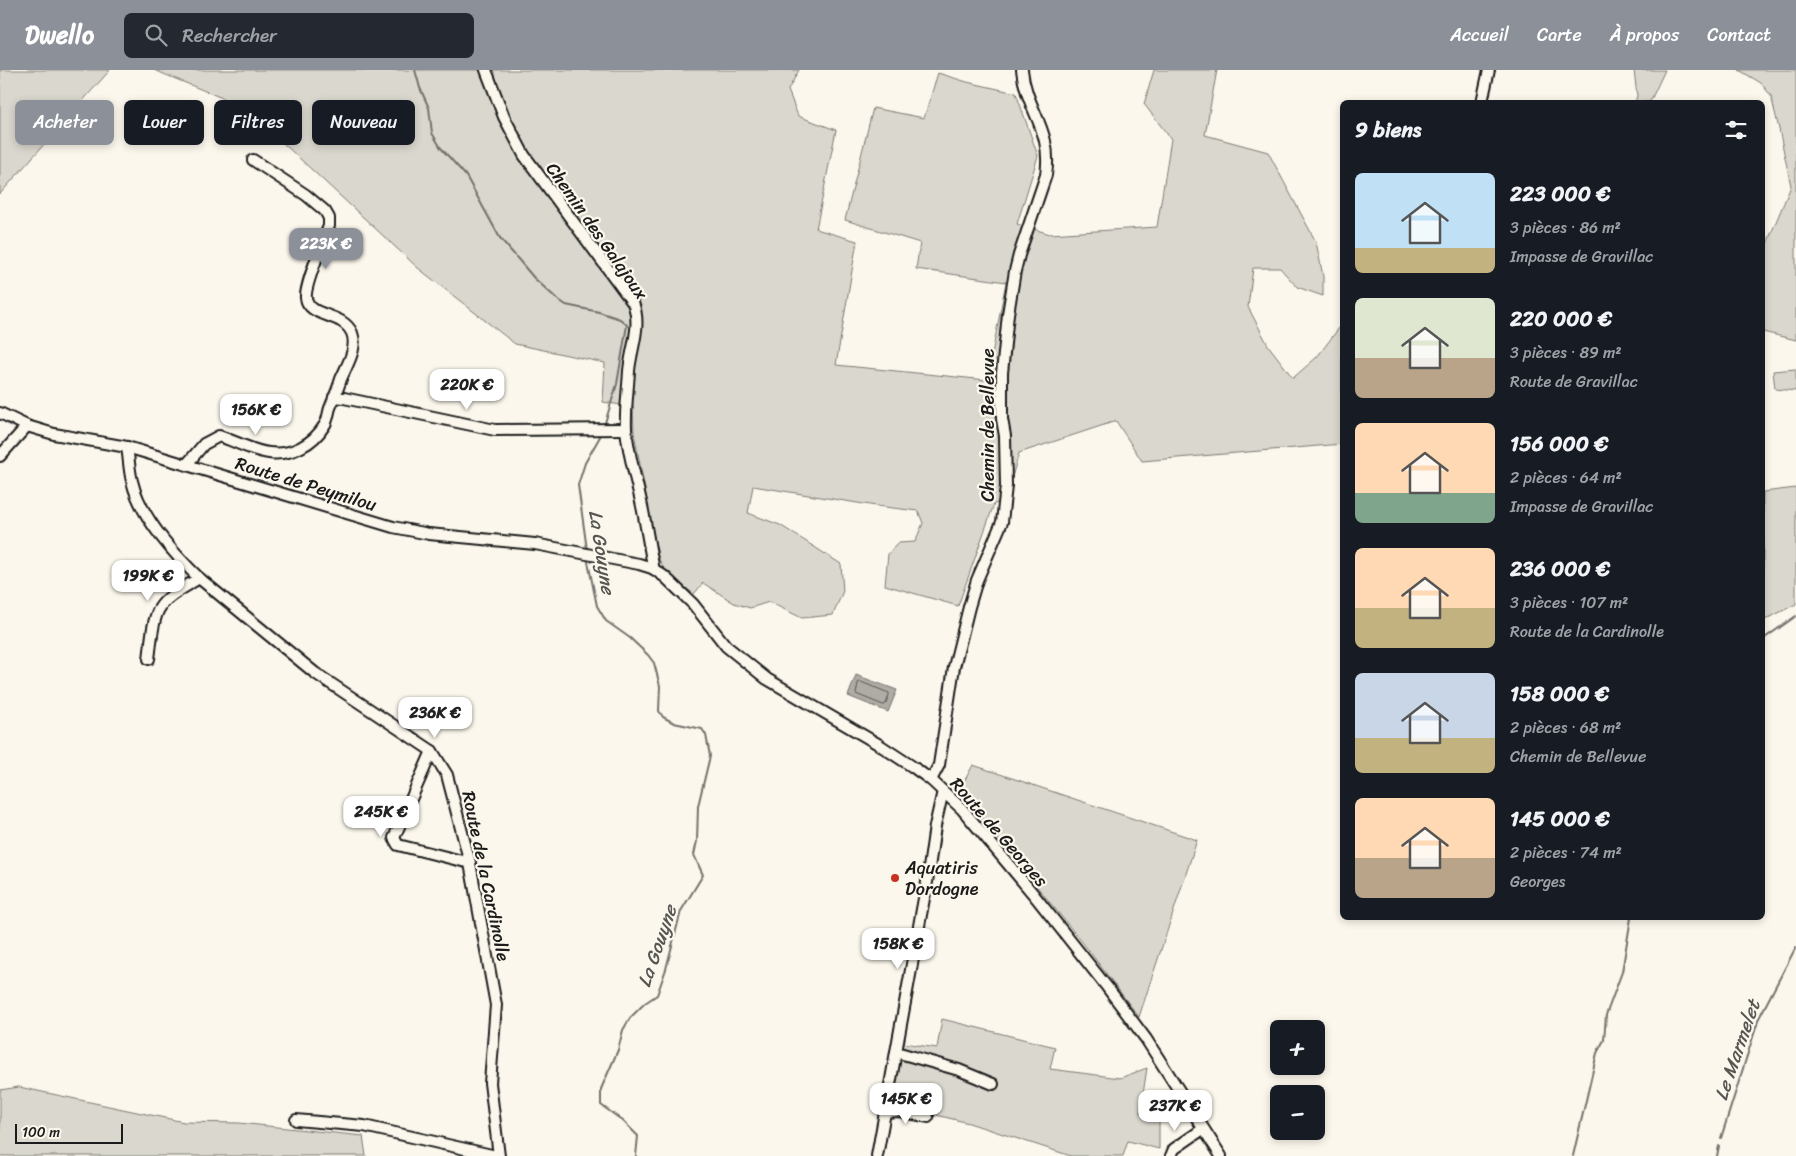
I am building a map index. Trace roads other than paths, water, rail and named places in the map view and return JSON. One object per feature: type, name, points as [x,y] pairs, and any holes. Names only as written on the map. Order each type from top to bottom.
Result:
[{"type":"street","name":"Chemin des Galajoux","points":[[486,70],[504,117],[524,155],[636,310],[637,325],[629,368],[626,429],[640,495],[652,568]]},
{"type":"street","name":"Chemin de Bellevue","points":[[931,780],[939,765],[954,667],[966,615],[976,580],[999,530],[1004,510],[1006,459],[1002,391],[1007,322],[1014,270],[1046,175],[1048,162],[1046,140],[1027,92],[1022,70]]},
{"type":"street","points":[[1482,100],[1489,70]]},
{"type":"street","points":[[187,464],[204,444],[219,436],[270,453],[306,446],[325,425],[354,346],[351,330],[339,320],[313,310],[306,301],[305,296],[307,285],[329,226],[329,218],[325,211],[306,195],[253,160]]},
{"type":"street","points":[[334,397],[495,430],[626,429]]},
{"type":"street","name":"Route de Peymilou","points":[[0,413],[27,426],[54,434],[128,446],[392,527],[429,534],[535,544],[579,552]]},
{"type":"street","points":[[0,456],[27,426]]},
{"type":"street","name":"Route de la Cardinolle","points":[[128,446],[132,481],[142,509],[182,561],[199,578],[316,673],[432,752],[447,774],[470,863],[496,1005],[490,1082],[498,1156]]},
{"type":"street","name":"Route de Georges","points":[[579,552],[652,568],[665,577],[692,604],[726,646],[767,679],[878,744],[931,780],[962,808],[1034,895],[1146,1039],[1221,1156]]},
{"type":"street","points":[[149,659],[156,616],[160,607],[167,598],[199,578]]},
{"type":"street","points":[[432,752],[394,838],[398,845],[470,863]]},
{"type":"street","points":[[876,1156],[927,882],[935,826],[943,791]]},
{"type":"street","points":[[896,1052],[959,1070],[993,1084]]},
{"type":"street","points":[[885,1112],[898,1111],[928,1116]]},
{"type":"street","points":[[296,1120],[364,1126],[498,1156]]},
{"type":"street","points":[[1171,1156],[1174,1149],[1203,1129]]},
{"type":"water","points":[[856,675],[897,690],[888,712],[848,696]]},
{"type":"waterway","name":"La Gouyne","points":[[415,70],[420,88],[429,108],[432,133],[441,148],[466,176],[500,238],[534,278],[566,305],[599,312],[620,319],[627,325],[617,384],[604,426]]},
{"type":"waterway","name":"La Gouyne","points":[[587,550],[578,485],[585,463],[602,433]]},
{"type":"waterway","name":"La Gouyne","points":[[587,557],[597,606],[606,621],[630,638],[654,663],[660,686],[659,711],[663,717],[674,723],[702,729],[706,735],[710,756],[698,806],[697,841],[694,855],[703,875],[681,911],[666,969],[657,995],[645,1003],[630,1018],[623,1030],[618,1050],[601,1089],[601,1105],[623,1121],[638,1136],[636,1156]]},
{"type":"waterway","points":[[1765,638],[1796,616]]},
{"type":"waterway","points":[[1573,1156],[1597,1053],[1604,1040],[1606,1015],[1622,972],[1631,920]]},
{"type":"waterway","name":"Le Marmelet","points":[[1721,1138],[1759,1018],[1796,947]]},
{"type":"waterway","name":"Le Marmelet","points":[[1717,1156],[1719,1146]]},
{"type":"place","name":"Aquatiris Dordogne","points":[[895,878]]}]
